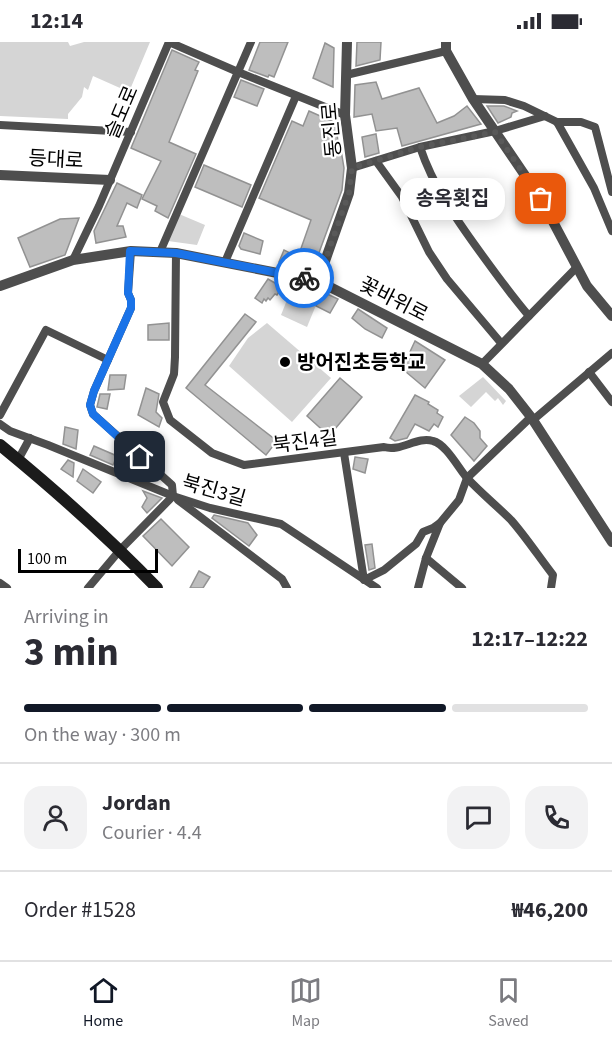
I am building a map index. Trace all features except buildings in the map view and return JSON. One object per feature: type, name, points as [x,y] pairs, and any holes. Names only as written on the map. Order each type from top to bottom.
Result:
[{"type":"main road","points":[[0,445],[56,490],[157,588]]},
{"type":"street","points":[[169,42],[345,115]]},
{"type":"street","name":"슬도로","points":[[73,260],[169,42]]},
{"type":"street","points":[[160,252],[251,42]]},
{"type":"street","name":"동진로","points":[[318,281],[349,193],[352,168],[345,115],[347,42]]},
{"type":"street","points":[[346,75],[446,47],[473,99],[541,199],[587,286],[612,316]]},
{"type":"street","points":[[225,262],[296,96]]},
{"type":"street","points":[[473,99],[505,100],[524,106],[557,122],[581,122],[595,127],[612,192]]},
{"type":"street","points":[[352,168],[420,147],[495,132],[545,116]]},
{"type":"street","points":[[557,122],[594,188],[612,231]]},
{"type":"street","points":[[0,125],[131,132]]},
{"type":"street","points":[[420,147],[429,172],[463,231],[529,316]]},
{"type":"street","points":[[376,161],[402,197],[429,252],[447,279],[501,343]]},
{"type":"street","name":"등대로","points":[[0,175],[110,180]]},
{"type":"street","points":[[130,251],[128,293],[131,308],[94,391],[90,405],[93,414],[172,484],[173,496],[282,579],[287,588]]},
{"type":"street","name":"꽃바위로","points":[[0,286],[73,260],[130,251],[176,253],[318,281],[482,364],[508,389],[532,419],[612,542]]},
{"type":"street","name":"북진4길","points":[[176,253],[176,357],[174,374],[163,402],[170,420],[212,453],[244,465],[384,447],[404,447],[413,442],[434,441],[446,450],[467,478],[512,521],[553,575],[550,588]]},
{"type":"street","points":[[482,364],[577,267]]},
{"type":"street","points":[[0,415],[45,330],[108,360]]},
{"type":"street","points":[[418,588],[426,558],[440,523],[459,500],[467,478],[532,419],[612,353]]},
{"type":"street","points":[[589,372],[612,402]]},
{"type":"street","name":"북진3길","points":[[0,424],[10,431],[173,496],[210,508],[281,525],[377,588]]},
{"type":"street","points":[[18,460],[30,438]]},
{"type":"street","points":[[344,453],[364,580],[384,570],[416,544],[423,532],[440,523]]},
{"type":"street","points":[[88,588],[120,550],[173,496]]},
{"type":"street","points":[[426,558],[462,588]]},
{"type":"street","points":[[0,583],[7,588]]},
{"type":"shaded area","points":[[0,42],[68,42],[70,46],[84,42],[150,42],[129,92],[93,76],[88,90],[84,87],[82,97],[68,114],[68,119],[0,116]]},
{"type":"shaded area","points":[[179,214],[205,225],[197,245],[168,241]]},
{"type":"shaded area","points":[[293,285],[321,293],[307,327],[281,315]]},
{"type":"shaded area","points":[[267,323],[331,378],[292,422],[229,366],[248,338]]},
{"type":"shaded area","points":[[483,377],[506,401],[503,405],[498,398],[495,401],[486,392],[471,407],[459,396]]},
{"type":"way so far","points":[[304,278],[318,281],[349,193],[352,168],[420,147],[495,132],[541,199]]},
{"type":"place","name":"송옥횟집","points":[[541,199]]},
{"type":"place","name":"방어진초등학교","points":[[285,362]]},
{"type":"route","points":[[140,457],[93,414],[90,405],[131,308],[128,293],[130,251],[176,253],[304,278]]}]
